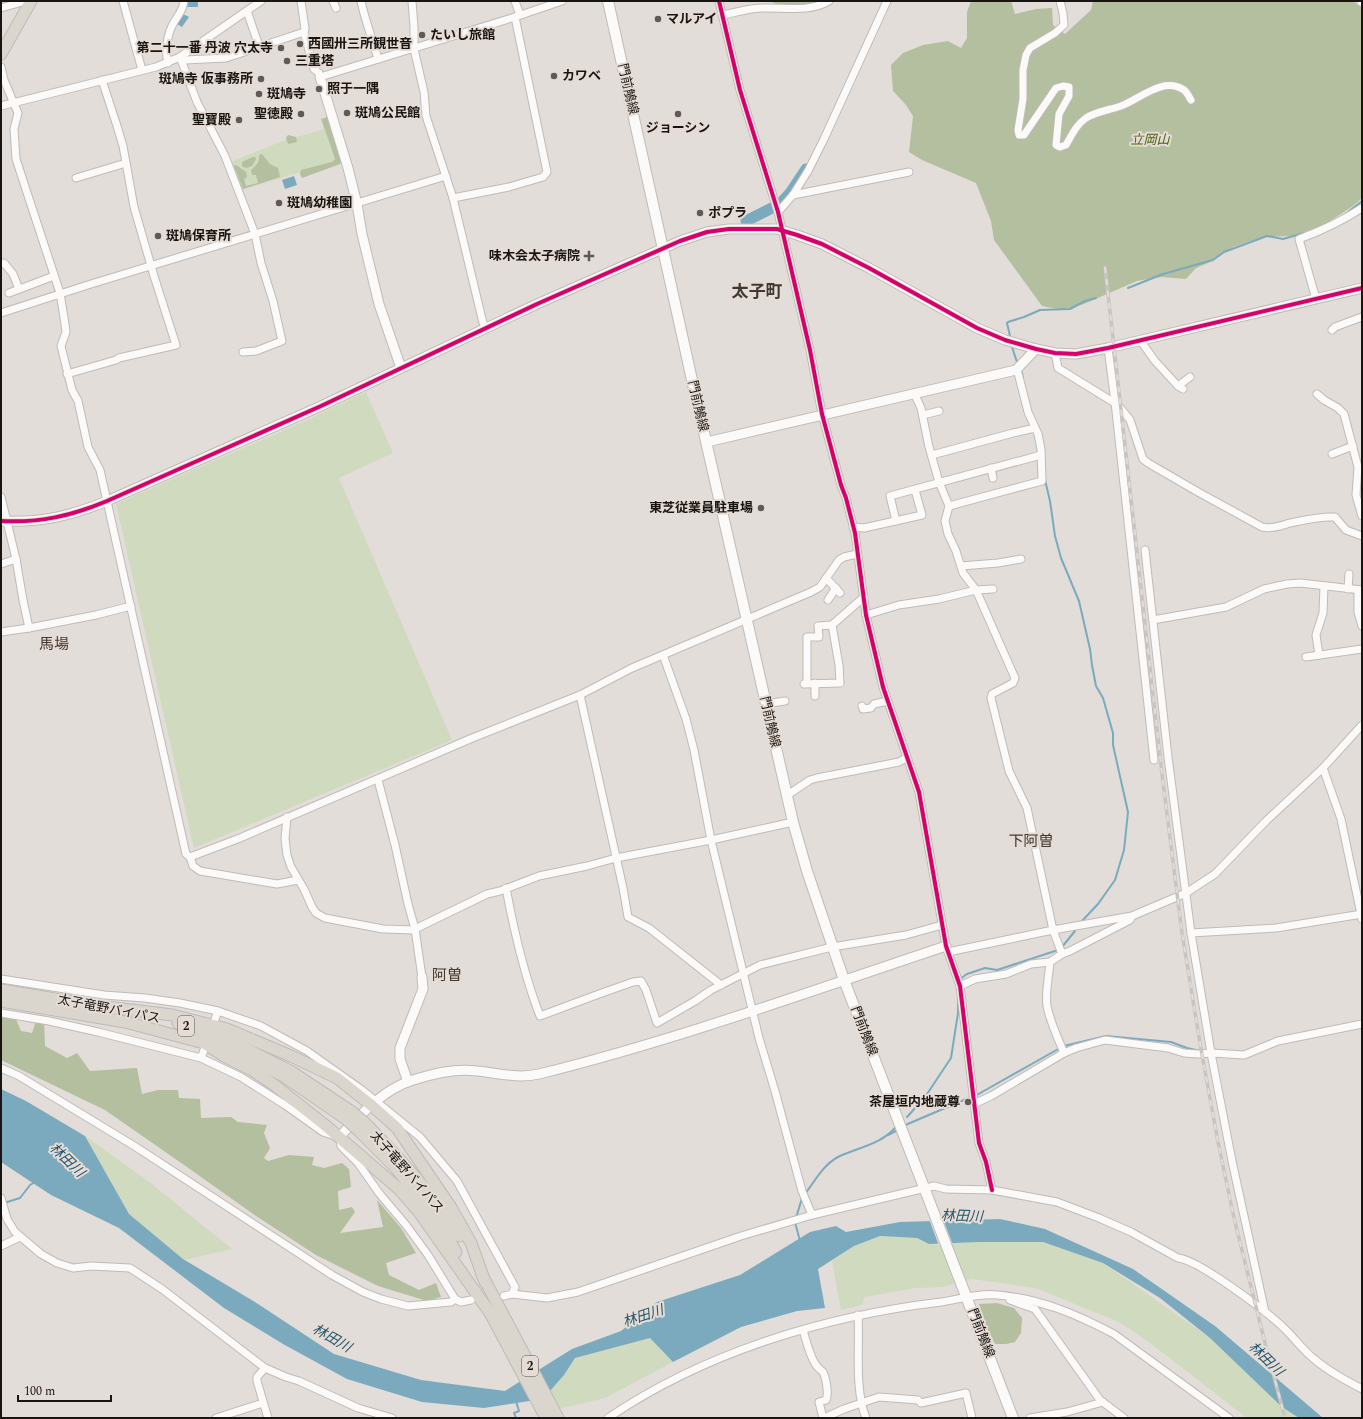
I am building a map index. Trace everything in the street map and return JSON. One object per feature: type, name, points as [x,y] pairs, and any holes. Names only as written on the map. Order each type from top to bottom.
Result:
[{"type":"highway","points":[[1,54],[31,1]]},
{"type":"highway","name":"太子竜野バイパス","points":[[1,990],[105,1001],[172,1021],[230,1041],[292,1072],[349,1116],[394,1153],[430,1194],[452,1226],[485,1282],[498,1316],[546,1418]]},
{"type":"highway","name":"太子竜野バイパス","points":[[1,1001],[125,1022],[204,1047],[241,1055],[282,1075],[349,1116]]},
{"type":"highway","points":[[105,1001],[172,1015],[227,1029],[291,1056],[337,1078],[373,1103],[397,1128],[450,1206],[471,1244],[485,1282]]},
{"type":"highway","points":[[204,1047],[252,1070],[273,1084],[339,1137],[399,1189],[428,1224],[498,1316]]},
{"type":"highway","name":"太子竜野バイパス","points":[[363,1128],[437,1219],[498,1316],[558,1418]]},
{"type":"main road","name":"門前鵤線","points":[[608,1],[786,796],[807,871],[844,980],[1013,1418]]},
{"type":"street","points":[[1,8],[26,1]]},
{"type":"street","points":[[123,1],[142,70]]},
{"type":"street","points":[[168,63],[166,56],[172,25],[180,14],[184,1]]},
{"type":"street","points":[[1,106],[168,63],[180,58],[261,1]]},
{"type":"street","points":[[300,1],[305,29],[304,32],[314,69],[319,73],[348,168],[379,304],[401,368]]},
{"type":"street","points":[[333,1],[336,8]]},
{"type":"street","points":[[360,1],[378,59]]},
{"type":"street","points":[[412,1],[414,49],[424,92],[426,116],[453,198],[483,323],[486,328]]},
{"type":"street","points":[[453,198],[509,187],[543,177],[547,172],[515,1]]},
{"type":"street","points":[[320,77],[414,49],[562,1]]},
{"type":"street","points":[[719,1],[740,90],[777,208],[810,350],[822,414],[853,527],[866,615],[883,687],[906,758],[919,792],[947,949],[960,986],[979,1143],[986,1162],[992,1190]]},
{"type":"street","points":[[722,15],[761,8],[800,9],[814,7],[829,1]]},
{"type":"street","points":[[777,208],[794,195],[808,171],[887,1]]},
{"type":"street","points":[[1060,1],[1064,25],[1055,33],[1030,48],[1026,55],[1023,99],[1018,130],[1019,135],[1024,135],[1056,88],[1063,86],[1069,87],[1069,96],[1059,114],[1056,145],[1060,147],[1066,145],[1076,127],[1086,118],[1094,114],[1122,106],[1161,87],[1174,86],[1179,88],[1185,91],[1191,100]]},
{"type":"street","points":[[247,11],[259,46]]},
{"type":"street","points":[[180,58],[185,60],[226,58],[304,32]]},
{"type":"street","points":[[180,58],[197,102],[225,156],[255,234],[261,263],[273,301],[282,341],[256,351],[243,352]]},
{"type":"street","points":[[1,67],[4,80],[15,102],[18,113],[14,129],[16,159],[60,293],[66,332],[61,346],[67,374],[72,390],[78,401],[88,447],[100,470],[186,854],[190,857],[193,866],[200,871],[277,884],[298,880]]},
{"type":"street","points":[[67,374],[119,358],[176,346],[134,207],[118,126],[102,80]]},
{"type":"street","points":[[76,178],[126,164]]},
{"type":"street","points":[[794,195],[909,172]]},
{"type":"street","points":[[1,313],[60,293],[446,176]]},
{"type":"street","points":[[1316,299],[1299,238],[1345,219],[1362,208]]},
{"type":"street","points":[[4,521],[23,522],[64,516],[107,501],[316,408],[537,304],[663,250],[680,241],[707,232],[729,229],[777,229],[822,244],[869,268],[977,328],[1004,340],[1055,353],[1076,354],[1108,348],[1362,288]]},
{"type":"street","points":[[1,264],[4,262],[13,274],[19,290]]},
{"type":"street","points":[[9,293],[54,276]]},
{"type":"street","points":[[1332,330],[1362,317]]},
{"type":"street","points":[[1140,340],[1155,361],[1180,387],[1190,377]]},
{"type":"street","points":[[1108,348],[1154,760]]},
{"type":"street","points":[[707,442],[1018,369],[1036,349]]},
{"type":"street","points":[[1055,353],[1058,368],[1115,402],[1130,420],[1143,459],[1148,463],[1262,527],[1270,529],[1328,516],[1335,517],[1346,530],[1362,536]]},
{"type":"street","points":[[949,506],[1042,481],[1041,455],[1038,434],[1028,412],[1018,369]]},
{"type":"street","points":[[914,393],[923,415],[939,482],[949,506],[946,521],[948,534],[956,551],[963,573],[976,590],[1015,678],[1013,683],[992,694],[991,698],[1009,771],[1027,808],[1053,930],[1062,954]]},
{"type":"street","points":[[1317,394],[1338,408],[1344,414],[1358,467],[1356,495],[1362,516]]},
{"type":"street","points":[[923,415],[939,412]]},
{"type":"street","points":[[932,455],[1035,428]]},
{"type":"street","points":[[1332,454],[1353,446]]},
{"type":"street","points":[[896,521],[890,496],[1041,455]]},
{"type":"street","points":[[991,468],[993,478]]},
{"type":"street","points":[[853,527],[864,528],[922,516],[915,490]]},
{"type":"street","points":[[1,497],[4,521],[16,559],[29,628]]},
{"type":"street","points":[[1145,550],[1191,933],[1211,1053],[1232,1161],[1265,1312]]},
{"type":"street","points":[[190,857],[240,838],[378,780],[470,739],[580,694],[632,668],[811,592],[820,587],[838,560],[858,554]]},
{"type":"street","points":[[1,564],[16,559]]},
{"type":"street","points":[[961,566],[998,563],[1021,559]]},
{"type":"street","points":[[1348,589],[1349,574]]},
{"type":"street","points":[[826,578],[838,590],[828,600]]},
{"type":"street","points":[[1153,620],[1226,607],[1264,589],[1300,583],[1360,590],[1358,612],[1362,626]]},
{"type":"street","points":[[1319,655],[1316,635],[1323,613],[1324,586]]},
{"type":"street","points":[[866,615],[899,605],[939,600],[976,590],[993,589]]},
{"type":"street","points":[[832,625],[839,665],[840,683],[805,684],[807,637],[819,637],[818,626],[832,625],[864,597]]},
{"type":"street","points":[[1,632],[96,615],[131,606]]},
{"type":"street","points":[[1306,657],[1362,649]]},
{"type":"street","points":[[663,655],[686,719],[694,750],[711,840],[752,1010],[802,1191],[812,1215]]},
{"type":"street","points":[[815,683],[815,696]]},
{"type":"street","points":[[580,694],[623,888],[628,917],[649,928],[722,985]]},
{"type":"street","points":[[765,704],[785,701]]},
{"type":"street","points":[[862,706],[862,709],[871,708],[874,704],[888,701]]},
{"type":"street","points":[[339,1137],[373,1103],[408,1082],[433,1074],[476,1070],[520,1077],[536,1075],[614,1055],[844,980],[947,949],[1132,916],[1186,893],[1215,874],[1266,821],[1322,768],[1362,725]]},
{"type":"street","points":[[786,796],[810,780],[899,762],[906,758]]},
{"type":"street","points":[[1191,933],[1276,928],[1362,916],[1341,819],[1322,768]]},
{"type":"street","points":[[378,780],[395,845],[408,904],[416,930],[422,977],[423,989],[400,1048],[400,1059],[408,1082]]},
{"type":"street","points":[[287,817],[285,839],[287,855],[291,867],[316,913],[325,918],[383,930],[416,930],[487,894],[500,891],[539,876],[616,858],[711,840],[793,822]]},
{"type":"street","points":[[506,888],[515,936],[533,999],[540,1016],[633,982],[641,981],[646,990],[657,1023],[711,990],[760,965],[832,946],[906,935],[942,925]]},
{"type":"street","points":[[960,986],[975,979],[1006,974],[1031,964],[1050,962],[1062,954],[1130,920],[1132,916]]},
{"type":"street","points":[[1050,962],[1047,1005],[1064,1053]]},
{"type":"street","points":[[1,979],[105,1001],[145,998],[218,1011],[261,1026],[296,1044],[333,1068],[373,1103],[420,1137],[457,1181],[515,1287],[508,1295],[547,1298],[578,1292],[741,1236],[812,1215],[925,1190],[934,1186],[946,1189],[992,1190],[1057,1202],[1131,1232],[1178,1258],[1183,1258],[1203,1269],[1265,1312],[1285,1329],[1313,1358],[1336,1375],[1362,1389]]},
{"type":"street","points":[[215,1019],[218,1011]]},
{"type":"street","points":[[1,1012],[98,1028],[201,1058],[240,1077],[285,1105],[323,1132],[339,1137]]},
{"type":"street","points":[[974,1104],[991,1096],[1064,1053],[1105,1040],[1168,1048],[1184,1053],[1244,1055],[1278,1041],[1362,1024]]},
{"type":"street","points":[[201,1058],[204,1047]]},
{"type":"street","points":[[1,1068],[19,1076],[136,1147],[292,1250],[363,1292],[381,1299],[408,1306],[451,1302],[455,1299]]},
{"type":"street","points":[[339,1137],[341,1146],[358,1163],[379,1193],[406,1225],[428,1255],[455,1299],[461,1302],[471,1300]]},
{"type":"street","points":[[1,1198],[7,1219],[15,1232],[41,1254],[57,1263],[73,1268],[91,1266],[130,1268],[162,1289],[265,1368],[286,1377],[299,1380],[358,1408],[392,1418]]},
{"type":"street","points":[[1,1246],[20,1237]]},
{"type":"street","points":[[608,1418],[654,1390],[724,1356],[772,1338],[858,1315],[966,1295],[985,1294],[1039,1301],[1094,1323],[1114,1334],[1229,1418]]},
{"type":"street","points":[[998,1295],[1004,1299],[1035,1309],[1100,1400],[1124,1418]]},
{"type":"street","points":[[858,1315],[858,1358],[862,1404],[866,1418]]},
{"type":"street","points":[[803,1330],[816,1366],[822,1372],[827,1388],[828,1397],[826,1400],[819,1402],[823,1418],[872,1399],[918,1400],[921,1403],[966,1393],[972,1418]]},
{"type":"street","points":[[265,1368],[257,1377],[257,1381],[268,1418]]},
{"type":"street","points":[[1030,1418],[1067,1412],[1104,1402]]},
{"type":"street","points":[[216,1418],[263,1403]]},
{"type":"green space","points":[[769,1],[820,1],[816,4],[780,5]]},
{"type":"green space","name":"立岡山","points":[[971,1],[1011,1],[1015,14],[1036,9],[1052,8],[1053,25],[1065,34],[1091,10],[1093,1],[1353,1],[1362,8],[1362,198],[1353,206],[1324,225],[1293,236],[1263,237],[1233,247],[1208,263],[1196,268],[1186,279],[1162,277],[1137,281],[1084,304],[1063,310],[1042,306],[994,240],[991,221],[976,183],[922,160],[909,152],[913,116],[906,105],[893,91],[891,65],[903,53],[923,45],[948,41],[961,48],[967,38],[967,12]]},
{"type":"green space","points":[[327,117],[341,162],[340,164],[302,178],[300,174],[301,170],[332,162],[335,159],[321,119]]},
{"type":"green space","points":[[331,127],[340,160],[242,190],[231,162],[280,142]]},
{"type":"green space","points":[[288,135],[296,137],[297,142],[288,144],[286,138]]},
{"type":"green space","points":[[262,154],[270,164],[278,168],[280,177],[243,189],[234,166],[236,165],[246,172],[247,177],[244,179],[246,186],[258,183],[256,175],[252,175],[251,170],[258,162],[259,155]]},
{"type":"green space","points":[[253,157],[256,159],[252,166],[246,168],[242,166],[242,162]]},
{"type":"green space","points":[[366,392],[393,453],[339,478],[452,740],[194,848],[116,504],[303,422]]},
{"type":"green space","points":[[1,1015],[15,1017],[21,1031],[32,1033],[36,1021],[44,1021],[45,1046],[67,1058],[77,1053],[90,1071],[137,1068],[142,1094],[158,1090],[178,1090],[179,1098],[200,1099],[201,1118],[231,1117],[238,1122],[267,1125],[264,1133],[270,1148],[264,1158],[268,1161],[289,1155],[314,1157],[312,1165],[324,1168],[342,1163],[349,1169],[351,1187],[338,1191],[339,1210],[352,1207],[355,1212],[340,1233],[383,1227],[377,1200],[401,1228],[416,1253],[386,1263],[389,1275],[419,1290],[436,1283],[441,1297],[427,1301],[378,1286],[316,1255],[256,1216],[105,1110],[1,1060]]},
{"type":"green space","points":[[85,1136],[148,1181],[232,1249],[184,1260],[129,1214]]},
{"type":"green space","points":[[880,1236],[917,1238],[929,1244],[1043,1242],[1103,1263],[1210,1338],[1282,1407],[1299,1418],[1247,1418],[1149,1342],[1119,1322],[1036,1288],[972,1279],[943,1287],[916,1288],[865,1297],[862,1305],[841,1310],[832,1261],[854,1246]]},
{"type":"green space","points":[[997,1303],[1014,1308],[1022,1318],[1021,1333],[1015,1342],[995,1344],[987,1328],[979,1304]]},
{"type":"green space","points":[[650,1338],[673,1362],[605,1398],[550,1411],[543,1399],[564,1375],[575,1358]]},
{"type":"water","points":[[187,1],[198,1],[198,7],[187,7]]},
{"type":"water","points":[[183,14],[189,17],[182,27],[177,24]]},
{"type":"water","points":[[294,176],[297,185],[285,189],[282,180]]},
{"type":"water","name":"林田川","points":[[1,1089],[26,1101],[85,1136],[129,1214],[183,1259],[255,1302],[334,1354],[421,1380],[505,1391],[572,1349],[621,1331],[657,1302],[740,1275],[810,1232],[836,1226],[846,1232],[900,1222],[1000,1219],[1045,1229],[1133,1269],[1215,1326],[1323,1418],[1299,1418],[1282,1407],[1210,1338],[1160,1298],[1103,1263],[1043,1242],[929,1244],[917,1238],[880,1236],[854,1246],[818,1269],[825,1308],[797,1311],[741,1327],[673,1362],[650,1338],[575,1358],[564,1375],[543,1399],[484,1408],[422,1402],[347,1379],[283,1344],[224,1308],[119,1228],[51,1195],[1,1162]]},
{"type":"pier","points":[[929,1219],[943,1219],[953,1245],[939,1246]]},
{"type":"waterway","points":[[746,221],[780,204],[790,193],[806,169]]},
{"type":"waterway","points":[[1343,216],[1362,201]]},
{"type":"waterway","points":[[1128,288],[1163,274],[1213,260],[1224,252],[1267,236],[1283,239],[1304,233]]},
{"type":"waterway","points":[[1010,336],[1008,322],[1040,310],[1070,309],[1085,301],[1096,298]]},
{"type":"waterway","points":[[1012,347],[1017,362]]},
{"type":"waterway","points":[[1022,372],[1023,381]]},
{"type":"waterway","points":[[1045,480],[1050,501],[1055,536],[1061,558],[1079,601],[1090,649],[1096,686],[1103,698],[1113,733],[1113,745],[1128,812],[1124,850],[1115,880],[1098,904],[1082,921]]},
{"type":"waterway","points":[[1062,947],[1075,931]]},
{"type":"waterway","points":[[960,979],[967,974],[985,968],[997,970],[1055,951]]},
{"type":"waterway","points":[[907,1117],[925,1097],[951,1058],[958,1013],[958,997]]},
{"type":"waterway","points":[[1064,1046],[1106,1036],[1171,1042],[1200,1051]]},
{"type":"waterway","points":[[975,1096],[1060,1048]]},
{"type":"waterway","points":[[903,1126],[971,1097]]},
{"type":"waterway","points":[[805,1194],[828,1164],[833,1160],[876,1142],[896,1127]]},
{"type":"waterway","points":[[888,1135],[898,1130]]},
{"type":"waterway","points":[[4,1203],[20,1198],[30,1185],[35,1182]]},
{"type":"waterway","points":[[796,1218],[802,1198]]},
{"type":"waterway","points":[[795,1222],[800,1241]]},
{"type":"waterway","points":[[516,1401],[519,1411],[514,1413],[516,1418]]},
{"type":"tunnel","points":[[99,1024],[103,1000]]},
{"type":"railway","points":[[1105,267],[1162,774],[1182,933],[1201,1049],[1234,1218],[1285,1418]]},
{"type":"cycle path","points":[[719,1],[740,90],[778,212],[810,350],[822,414],[855,533],[866,615],[883,687],[919,792],[946,946],[960,986],[979,1143],[986,1162],[992,1190]]},
{"type":"cycle path","points":[[1,521],[42,520],[81,511],[107,501],[321,406],[537,304],[680,241],[707,232],[729,229],[777,229],[797,235],[822,244],[869,268],[977,328],[1005,340],[1055,353],[1076,354],[1108,348],[1362,288]]},
{"type":"place","name":"マルアイ","points":[[658,19]]},
{"type":"place","name":"たいし旅館","points":[[422,35]]},
{"type":"place","name":"西國卅三所観世音","points":[[300,44]]},
{"type":"place","name":"第二十一番 丹波 穴太寺","points":[[281,48]]},
{"type":"place","name":"三重塔","points":[[287,61]]},
{"type":"place","name":"カワベ","points":[[554,76]]},
{"type":"place","name":"斑鳩寺 仮事務所","points":[[261,79]]},
{"type":"place","name":"照于一隅","points":[[319,89]]},
{"type":"place","name":"斑鳩寺","points":[[259,94]]},
{"type":"place","name":"斑鳩公民館","points":[[347,113]]},
{"type":"place","name":"聖徳殿","points":[[301,114]]},
{"type":"place","name":"ジョーシン","points":[[678,114]]},
{"type":"place","name":"聖寶殿","points":[[239,120]]},
{"type":"place","name":"斑鳩幼稚園","points":[[279,203]]},
{"type":"place","name":"ポプラ","points":[[700,213]]},
{"type":"place","name":"斑鳩保育所","points":[[158,236]]},
{"type":"place","name":"味木会太子病院","points":[[589,256]]},
{"type":"place","name":"東芝従業員駐車場","points":[[761,508]]},
{"type":"place","name":"茶屋垣内地蔵尊","points":[[968,1102]]},
{"type":"district","name":"太子町","points":[[757,292]]},
{"type":"district","name":"馬場","points":[[54,644]]},
{"type":"district","name":"下阿曽","points":[[1031,841]]},
{"type":"district","name":"阿曽","points":[[447,975]]}]
